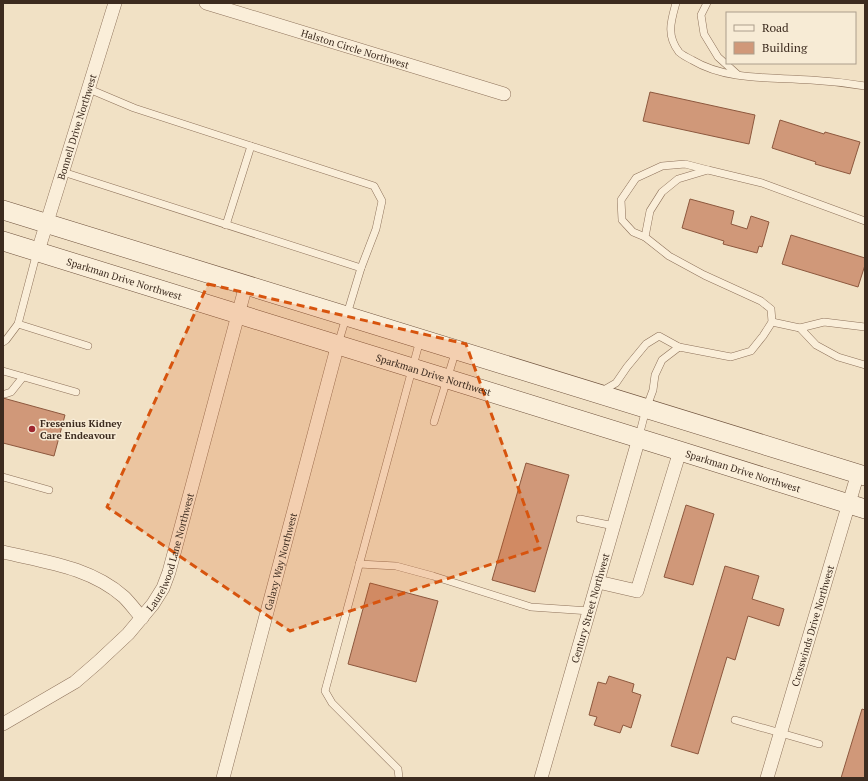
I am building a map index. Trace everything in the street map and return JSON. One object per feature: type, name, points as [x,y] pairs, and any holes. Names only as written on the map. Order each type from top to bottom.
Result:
[{"type":"main road","points":[[3,210],[861,474]]},
{"type":"main road","name":"Sparkman Drive Northwest","points":[[3,241],[338,344],[857,507]]},
{"type":"street","name":"Bonnell Drive Northwest","points":[[38,251],[115,3]]},
{"type":"street","name":"Halston Circle Northwest","points":[[206,3],[504,94]]},
{"type":"street","name":"Laurelwood Lane Northwest","points":[[3,724],[75,682],[128,634],[154,604],[163,588],[169,572],[246,285]]},
{"type":"street","name":"Galaxy Way Northwest","points":[[224,778],[338,344]]},
{"type":"street","name":"Century Street Northwest","points":[[541,778],[639,438]]},
{"type":"street","points":[[598,582],[637,591],[680,451]]},
{"type":"street","name":"Crosswinds Drive Northwest","points":[[767,778],[857,507],[861,474]]},
{"type":"street","points":[[3,552],[77,569],[103,582],[124,597],[142,618]]},
{"type":"lane","points":[[676,3],[670,23],[672,38],[680,53],[701,65],[724,72],[763,78],[810,80],[865,86]]},
{"type":"lane","points":[[707,3],[701,15],[704,34],[718,57],[737,74]]},
{"type":"lane","points":[[89,89],[134,108],[374,186],[382,201],[376,229],[361,268],[338,344]]},
{"type":"lane","points":[[226,224],[251,146]]},
{"type":"lane","points":[[597,393],[616,383],[646,344],[659,336],[679,347],[731,357],[751,350],[772,322],[771,309],[761,301],[704,275],[669,256],[645,237],[633,232],[622,220],[621,200],[636,178],[662,166],[685,164],[762,183],[865,221]]},
{"type":"lane","points":[[645,237],[650,211],[662,192],[678,180],[708,170]]},
{"type":"lane","points":[[63,172],[361,268]]},
{"type":"lane","points":[[3,342],[18,324],[38,251]]},
{"type":"lane","points":[[772,322],[800,328],[824,322],[865,327]]},
{"type":"lane","points":[[18,324],[88,346]]},
{"type":"lane","points":[[800,328],[816,345],[838,357],[865,365]]},
{"type":"lane","points":[[399,778],[398,769],[332,703],[325,691],[421,339]]},
{"type":"lane","points":[[639,438],[646,409],[654,390],[655,375],[662,360],[679,347]]},
{"type":"lane","points":[[434,422],[456,350]]},
{"type":"lane","points":[[3,371],[76,392]]},
{"type":"lane","points":[[5,394],[11,392],[23,377]]},
{"type":"lane","points":[[3,477],[49,490]]},
{"type":"lane","points":[[580,519],[614,526]]},
{"type":"lane","points":[[359,564],[396,566],[531,607],[590,611]]},
{"type":"lane","points":[[735,720],[819,744]]},
{"type":"highlighted area","points":[[208,284],[466,344],[540,548],[290,631],[107,507]]},
{"type":"building","points":[[650,92],[755,115],[749,144],[643,121]]},
{"type":"building","points":[[780,120],[824,134],[825,132],[860,142],[850,174],[815,164],[816,162],[772,148]]},
{"type":"building","points":[[690,199],[734,211],[731,224],[747,229],[751,216],[769,222],[762,247],[759,246],[757,253],[723,244],[724,241],[682,228]]},
{"type":"building","points":[[791,235],[865,258],[865,265],[858,287],[782,264]]},
{"type":"building","name":"Fresenius Kidney Care Endeavour","points":[[3,398],[65,415],[54,456],[3,443]]},
{"type":"building","points":[[526,463],[569,475],[535,592],[492,580]]},
{"type":"building","points":[[686,505],[714,514],[693,585],[664,577]]},
{"type":"building","points":[[725,566],[759,576],[752,599],[784,609],[779,626],[748,616],[735,660],[727,657],[698,754],[671,746]]},
{"type":"building","points":[[370,583],[438,601],[416,682],[348,664]]},
{"type":"building","points":[[609,676],[634,684],[632,692],[641,695],[631,728],[623,725],[620,733],[594,725],[597,717],[589,715],[598,682],[606,684]]},
{"type":"building","points":[[862,709],[865,710],[865,778],[841,778]]},
{"type":"place","name":"Fresenius Kidney Care Endeavour","points":[[32,429]]}]
